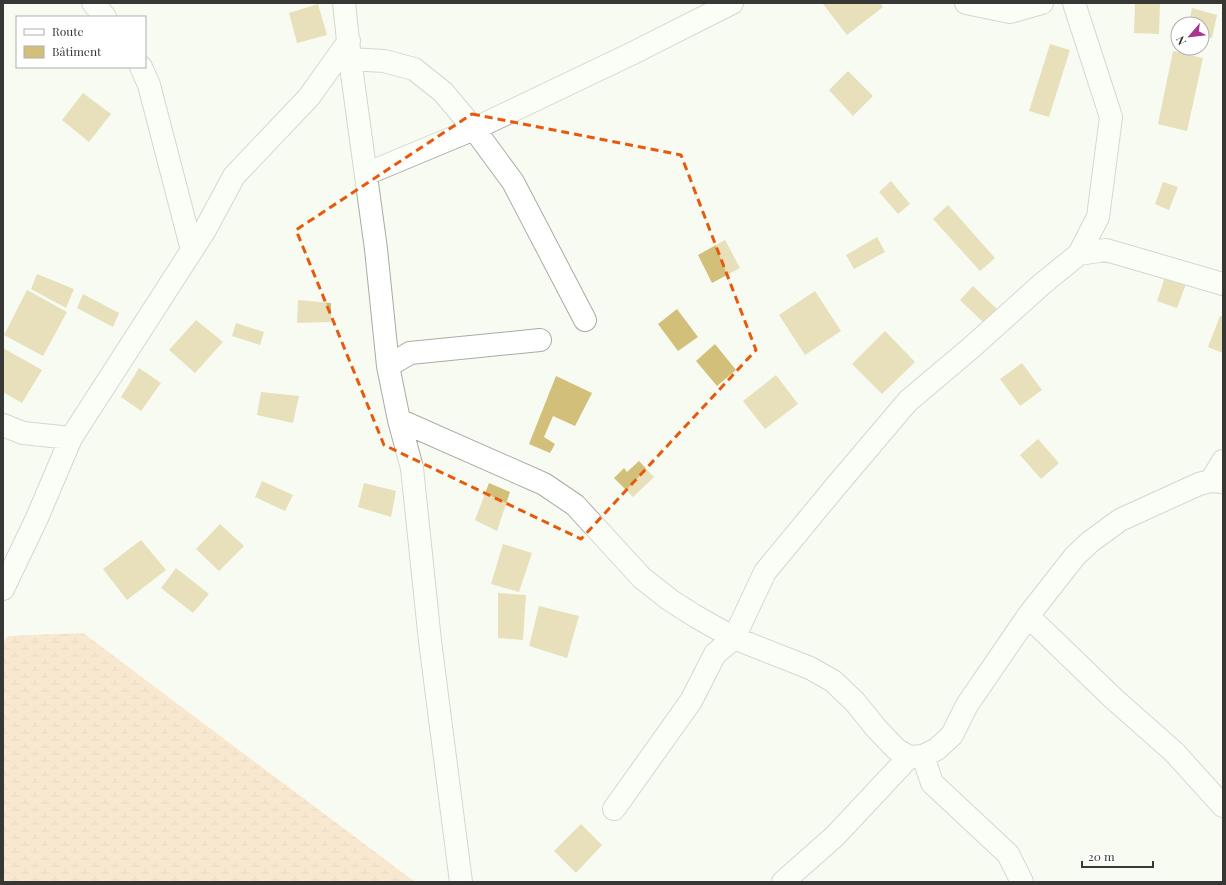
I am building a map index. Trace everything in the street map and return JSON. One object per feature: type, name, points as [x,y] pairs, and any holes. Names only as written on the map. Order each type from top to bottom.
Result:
[{"type":"street","points":[[93,3],[104,16]]},
{"type":"street","points":[[344,3],[376,249],[388,366],[398,420],[412,468],[430,641],[461,882]]},
{"type":"street","points":[[366,174],[474,128],[633,53],[732,3]]},
{"type":"street","points":[[966,3],[1010,12],[1042,3]]},
{"type":"street","points":[[614,809],[691,701],[715,654],[734,638],[765,572],[836,486],[908,401],[972,347],[1042,284],[1079,254],[1098,217],[1111,117],[1074,3]]},
{"type":"street","points":[[350,50],[414,69],[443,92],[474,128],[513,182],[585,320]]},
{"type":"street","points":[[3,589],[37,518],[71,438],[205,230],[234,176],[309,97],[350,50]]},
{"type":"street","points":[[141,68],[150,85],[192,250]]},
{"type":"street","points":[[1079,254],[1106,250],[1223,284]]},
{"type":"street","points":[[388,366],[410,353],[540,340]]},
{"type":"street","points":[[398,420],[544,484],[574,505],[642,578],[670,600],[734,638],[810,668],[833,681],[855,702],[876,728],[896,749],[916,757],[932,783],[1008,854],[1022,882]]},
{"type":"street","points":[[3,425],[23,433],[71,438]]},
{"type":"street","points":[[783,882],[835,836],[916,757],[937,749],[952,735],[968,705],[1028,616],[1075,556],[1090,542],[1120,520],[1199,484],[1217,481],[1223,461]]},
{"type":"street","points":[[1028,616],[1114,699],[1174,752],[1223,806]]},
{"type":"highlighted area","points":[[472,114],[681,155],[756,350],[581,539],[384,445],[296,230]]},
{"type":"green space","points":[[83,633],[415,882],[3,882],[3,642],[8,636]]},
{"type":"building","points":[[880,3],[883,7],[847,35],[823,4]]},
{"type":"building","points":[[318,4],[327,35],[297,43],[289,13]]},
{"type":"building","points":[[1135,4],[1160,4],[1159,34],[1134,33]]},
{"type":"building","points":[[1192,8],[1217,15],[1212,38],[1210,38],[1210,16],[1190,16]]},
{"type":"building","points":[[1050,44],[1070,50],[1049,117],[1029,111]]},
{"type":"building","points":[[1172,56],[1194,56],[1203,58],[1187,131],[1158,124]]},
{"type":"building","points":[[848,71],[873,96],[853,116],[829,90]]},
{"type":"building","points":[[83,93],[111,114],[89,142],[62,120]]},
{"type":"building","points":[[891,181],[910,204],[898,214],[879,192]]},
{"type":"building","points":[[1163,182],[1178,187],[1169,210],[1155,204]]},
{"type":"building","points":[[948,205],[995,258],[980,271],[933,219]]},
{"type":"building","points":[[877,237],[885,252],[854,269],[846,255]]},
{"type":"building","points":[[725,240],[740,268],[712,283],[698,255]]},
{"type":"building","points":[[37,274],[74,289],[66,308],[31,289]]},
{"type":"building","points":[[1165,277],[1186,284],[1177,308],[1157,301]]},
{"type":"building","points":[[973,286],[999,311],[986,325],[960,300]]},
{"type":"building","points":[[27,290],[67,312],[43,356],[4,335]]},
{"type":"building","points":[[815,291],[841,331],[805,355],[779,315]]},
{"type":"building","points":[[83,294],[119,313],[113,327],[77,308]]},
{"type":"building","points":[[298,300],[331,303],[331,322],[297,323]]},
{"type":"building","points":[[677,309],[698,337],[678,351],[658,324]]},
{"type":"building","points":[[1220,316],[1223,317],[1223,353],[1208,347]]},
{"type":"building","points":[[196,320],[223,342],[195,373],[169,350]]},
{"type":"building","points":[[236,323],[264,332],[260,345],[232,336]]},
{"type":"building","points":[[885,331],[915,362],[882,394],[852,364]]},
{"type":"building","points":[[715,344],[736,370],[717,386],[696,361]]},
{"type":"building","points":[[3,348],[42,370],[22,403],[3,392]]},
{"type":"building","points":[[1022,363],[1042,390],[1020,406],[1000,379]]},
{"type":"building","points":[[139,368],[161,383],[141,411],[121,397]]},
{"type":"building","points":[[776,375],[798,404],[765,429],[743,401]]},
{"type":"building","points":[[556,376],[592,393],[575,426],[553,416],[544,437],[555,444],[550,453],[529,444]]},
{"type":"building","points":[[261,392],[299,396],[293,423],[257,415]]},
{"type":"building","points":[[1038,439],[1059,463],[1041,479],[1020,455]]},
{"type":"building","points":[[639,461],[654,477],[633,497],[614,478],[624,468],[627,472]]},
{"type":"building","points":[[262,481],[293,495],[285,511],[255,497]]},
{"type":"building","points":[[364,483],[396,491],[391,517],[358,507]]},
{"type":"building","points":[[489,483],[510,492],[497,531],[475,520]]},
{"type":"building","points":[[220,524],[244,546],[219,571],[196,549]]},
{"type":"building","points":[[141,540],[166,570],[127,600],[103,569]]},
{"type":"building","points":[[503,544],[532,553],[519,592],[491,584]]},
{"type":"building","points":[[176,568],[209,594],[193,613],[161,588]]},
{"type":"building","points":[[498,593],[526,595],[523,640],[498,638]]},
{"type":"building","points":[[539,606],[579,616],[567,658],[529,646]]},
{"type":"building","points":[[581,824],[602,845],[576,873],[554,851]]}]
